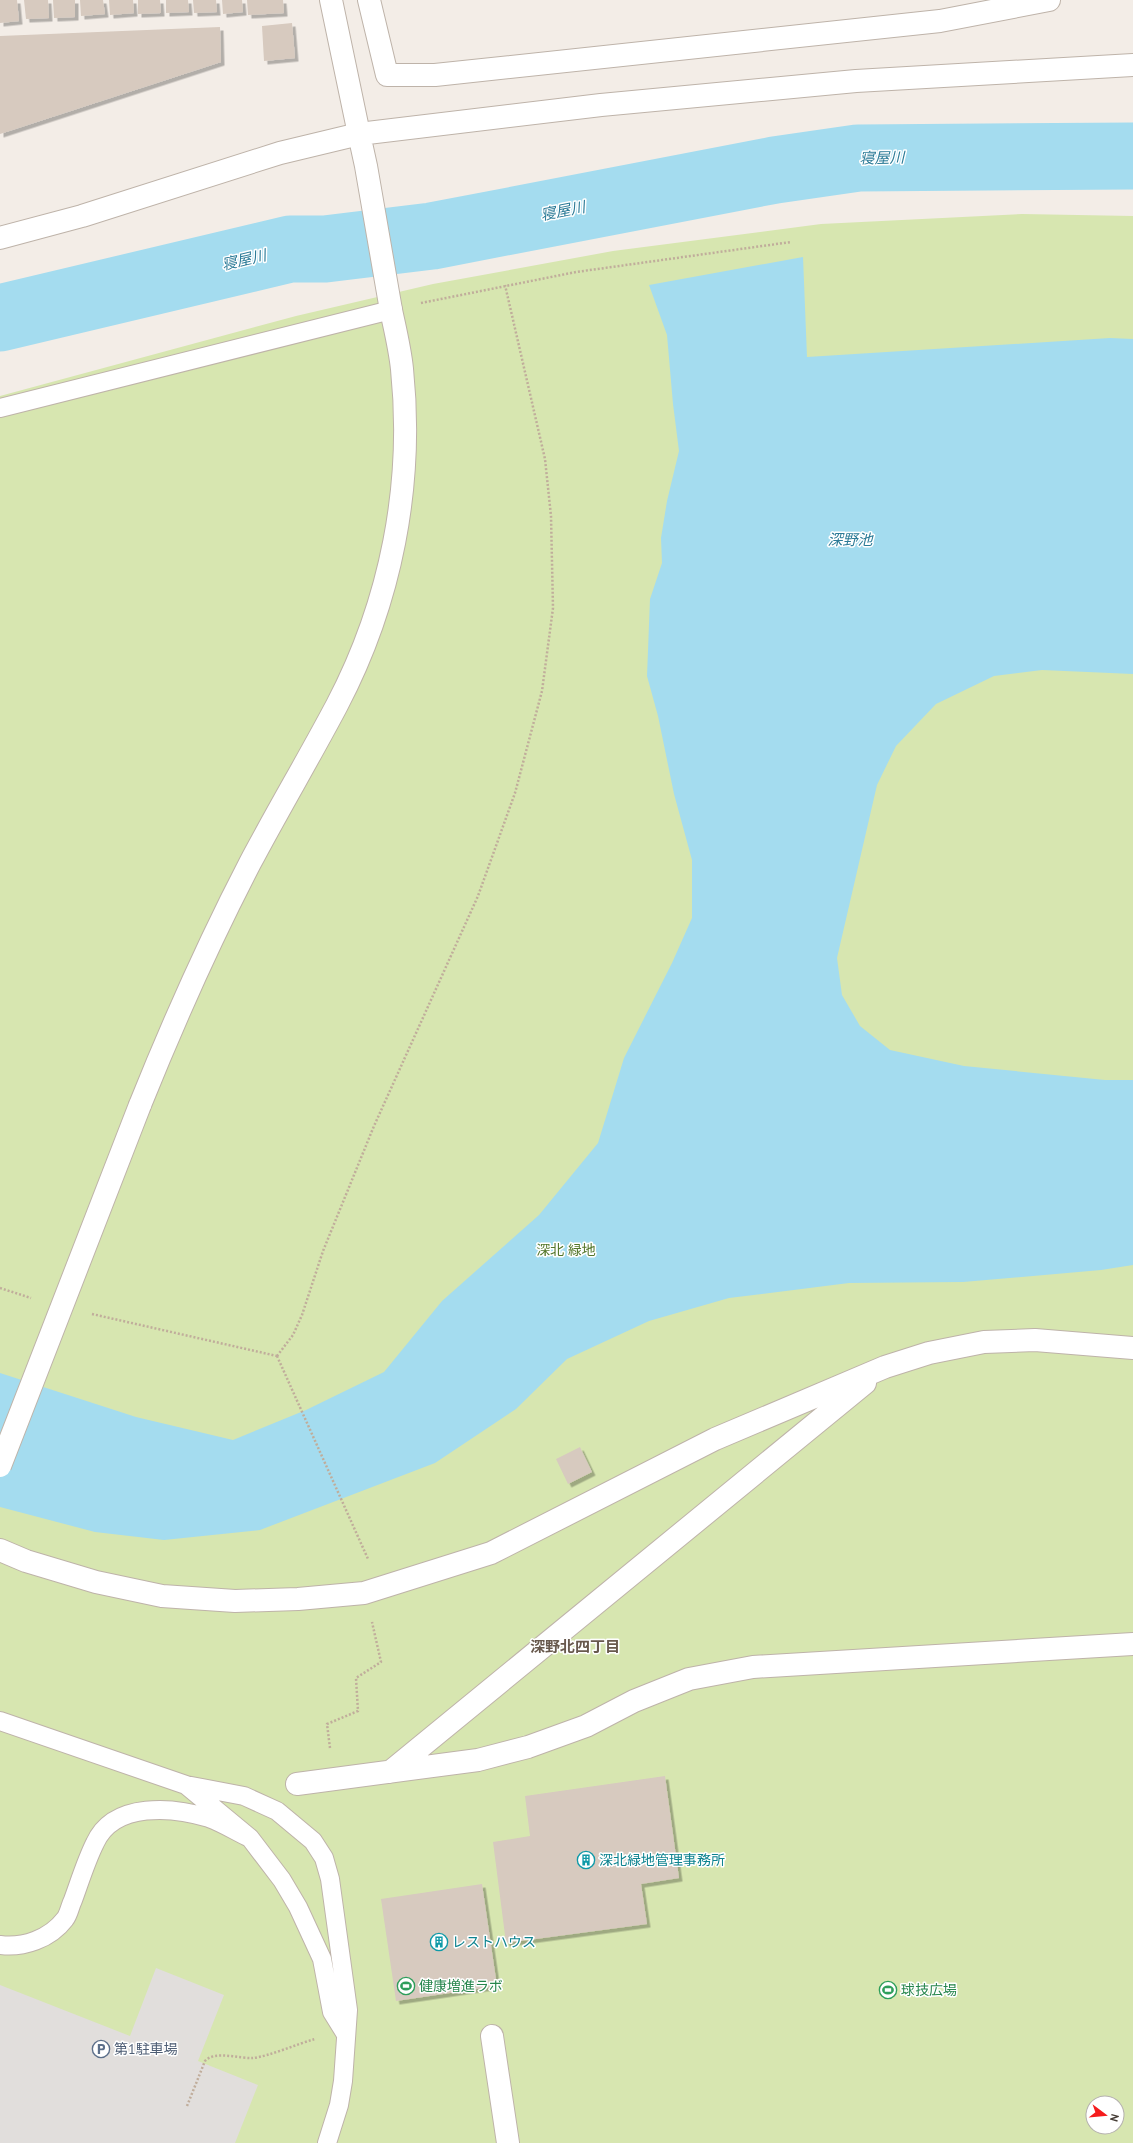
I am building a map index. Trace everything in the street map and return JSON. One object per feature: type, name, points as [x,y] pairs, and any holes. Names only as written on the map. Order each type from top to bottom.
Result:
[{"type":"street","points":[[0,1466],[172,1025],[210,942],[287,794],[337,705],[361,653],[375,616],[397,532],[402,493],[405,447],[402,368],[366,166],[331,0]]},
{"type":"street","points":[[370,0],[387,75],[435,75],[940,21],[1049,0]]},
{"type":"street","points":[[0,238],[82,216],[280,153],[359,134],[601,105],[856,81],[1133,65]]},
{"type":"street","points":[[0,1550],[26,1561],[96,1582],[162,1596],[235,1601],[298,1599],[372,1590],[491,1553],[715,1439],[885,1367],[929,1353],[984,1342],[1035,1340],[1133,1348]]},
{"type":"street","points":[[390,1772],[885,1367]]},
{"type":"street","points":[[297,1784],[478,1760],[528,1747],[586,1726],[634,1701],[689,1679],[753,1667],[1133,1644]]},
{"type":"street","points":[[492,2036],[508,2143]]},
{"type":"lane","points":[[0,408],[391,310]]},
{"type":"lane","points":[[0,1721],[186,1785],[244,1796],[277,1811],[313,1841],[324,1858],[330,1879],[348,2010],[345,2033],[343,2081],[339,2105],[327,2143]]},
{"type":"lane","points":[[186,1785],[250,1838],[282,1880],[322,1959],[332,2012],[345,2033]]},
{"type":"lane","points":[[0,1944],[14,1946],[50,1934],[65,1919],[95,1841],[109,1825],[125,1816],[149,1810],[183,1811],[211,1819],[250,1838]]},
{"type":"path","points":[[391,310],[505,285],[576,272],[791,242]]},
{"type":"path","points":[[277,1356],[293,1335],[302,1315],[323,1251],[374,1126],[478,896],[515,792],[542,691],[554,608],[551,516],[545,459],[505,285]]},
{"type":"path","points":[[0,1288],[36,1299]]},
{"type":"path","points":[[87,1312],[277,1356]]},
{"type":"path","points":[[277,1356],[353,1524],[372,1590],[381,1662],[356,1678],[358,1711],[327,1724]]},
{"type":"path","points":[[186,2106],[208,2057],[220,2056],[254,2058],[324,2036],[345,2033]]},
{"type":"green space","name":"深北 緑地","points":[[1022,214],[1133,216],[1133,2143],[0,2143],[0,396],[296,316],[433,284],[613,251],[821,224]]},
{"type":"shaded area","name":"第1駐車場","points":[[156,1968],[224,1995],[198,2061],[258,2085],[235,2143],[0,2143],[0,1985],[130,2036]]},
{"type":"water","name":"深野池","points":[[803,257],[807,357],[1110,338],[1133,339],[1133,674],[1042,670],[994,676],[936,704],[896,746],[877,785],[837,958],[842,995],[860,1026],[890,1050],[964,1066],[1105,1080],[1133,1080],[1133,1265],[1101,1270],[963,1282],[849,1283],[729,1298],[649,1321],[567,1359],[516,1409],[435,1463],[260,1530],[164,1540],[95,1532],[0,1507],[0,1373],[136,1417],[233,1440],[306,1410],[384,1372],[442,1301],[539,1215],[598,1143],[624,1058],[672,963],[692,918],[692,860],[674,794],[658,716],[647,676],[650,599],[662,563],[661,538],[667,501],[679,451],[667,335],[649,285]]},
{"type":"building","points":[[0,0],[17,0],[19,21],[0,23]]},
{"type":"building","points":[[24,0],[48,0],[49,18],[26,19]]},
{"type":"building","points":[[53,0],[75,0],[75,17],[54,18]]},
{"type":"building","points":[[80,0],[103,0],[105,14],[81,16]]},
{"type":"building","points":[[109,0],[133,0],[134,13],[110,15]]},
{"type":"building","points":[[138,0],[160,0],[161,13],[138,14]]},
{"type":"building","points":[[166,0],[188,0],[189,12],[166,13]]},
{"type":"building","points":[[193,0],[216,0],[217,12],[194,13]]},
{"type":"building","points":[[222,0],[242,0],[243,12],[223,14]]},
{"type":"building","points":[[247,0],[283,0],[284,13],[248,15]]},
{"type":"building","points":[[292,23],[295,58],[264,61],[262,26]]},
{"type":"building","points":[[220,27],[221,62],[0,134],[0,36]]},
{"type":"building","points":[[580,1447],[592,1472],[568,1484],[556,1459]]},
{"type":"building","name":"深北緑地管理事務所","points":[[665,1776],[679,1878],[641,1884],[647,1924],[506,1943],[493,1842],[530,1836],[525,1796]]},
{"type":"building","name":"レストハウス","points":[[482,1884],[497,1986],[396,2001],[381,1899]]},
{"type":"waterway","name":"寝屋川","points":[[0,318],[290,249],[325,249],[432,236],[775,170],[858,158],[1133,156]]},
{"type":"place","name":"深北緑地管理事務所","points":[[586,1860]]},
{"type":"place","name":"レストハウス","points":[[439,1942]]},
{"type":"place","name":"健康増進ラボ","points":[[406,1986]]},
{"type":"place","name":"球技広場","points":[[888,1990]]},
{"type":"place","name":"第1駐車場","points":[[101,2049]]},
{"type":"district","name":"深野北四丁目","points":[[575,1647]]}]
